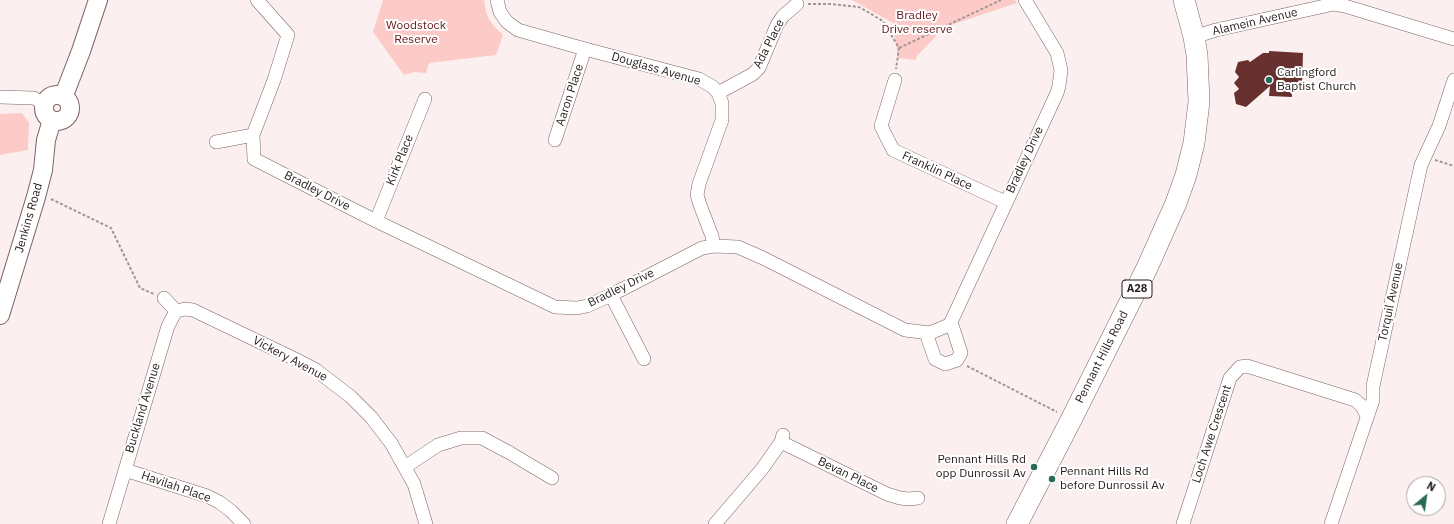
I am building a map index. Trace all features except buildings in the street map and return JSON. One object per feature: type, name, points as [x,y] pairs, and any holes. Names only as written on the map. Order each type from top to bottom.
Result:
[{"type":"highway","name":"Pennant Hills Road","points":[[1017,524],[1147,268],[1173,210],[1186,175],[1194,143],[1199,102],[1197,55],[1194,37],[1184,0]]},
{"type":"main road","points":[[62,96],[66,90],[81,51],[98,0]]},
{"type":"main road","points":[[53,96],[62,96],[68,103],[68,116],[61,121],[52,120],[46,116],[44,104],[53,96]]},
{"type":"main road","name":"Jenkins Road","points":[[0,315],[36,197],[43,170],[46,140],[52,120]]},
{"type":"street","name":"Bradley Drive","points":[[257,0],[288,35],[274,80],[253,135],[254,159],[376,221],[555,307],[577,308],[587,306],[702,248],[714,246],[738,248],[763,258],[906,330],[926,333],[930,333],[949,325],[951,322],[1005,202],[1057,93],[1060,77],[1060,61],[1057,53],[1025,0]]},
{"type":"street","name":"Douglass Avenue","points":[[497,0],[500,12],[507,22],[518,30],[699,79],[706,82],[718,93]]},
{"type":"street","name":"Ada Place","points":[[718,93],[753,74],[759,68],[777,25],[783,16],[797,4]]},
{"type":"street","name":"Alamein Avenue","points":[[1194,37],[1312,4],[1334,4],[1346,6],[1454,39]]},
{"type":"street","name":"Aaron Place","points":[[555,140],[585,49]]},
{"type":"street","name":"Franklin Place","points":[[895,80],[881,126],[893,150],[1005,202]]},
{"type":"street","name":"Torquil Avenue","points":[[1332,524],[1373,400],[1373,386],[1386,320],[1421,165],[1439,126],[1454,80]]},
{"type":"street","points":[[714,246],[712,236],[697,195],[722,120],[722,103],[718,93]]},
{"type":"street","points":[[0,97],[34,98],[44,104]]},
{"type":"street","name":"Kirk Place","points":[[376,221],[424,99]]},
{"type":"street","points":[[216,142],[253,135]]},
{"type":"street","points":[[611,295],[644,359]]},
{"type":"street","points":[[164,298],[176,312]]},
{"type":"street","name":"Vickery Avenue","points":[[176,312],[185,309],[193,310],[316,370],[352,398],[371,417],[391,443],[414,484],[426,524]]},
{"type":"street","name":"Buckland Avenue","points":[[109,524],[168,326],[176,312]]},
{"type":"street","points":[[926,333],[935,359],[945,364],[957,360],[962,352],[951,322]]},
{"type":"street","name":"Loch Awe Crescent","points":[[1183,524],[1230,378],[1240,367],[1247,366],[1355,400],[1362,406],[1367,416]]},
{"type":"street","points":[[405,467],[438,445],[461,438],[482,438],[552,478]]},
{"type":"street","name":"Bevan Place","points":[[715,524],[762,469],[782,438],[887,494],[900,498],[918,498]]},
{"type":"street","name":"Havilah Place","points":[[125,470],[207,496],[219,502],[231,511],[244,524]]},
{"type":"path","points":[[899,48],[1001,0]]},
{"type":"path","points":[[797,4],[830,4],[859,7],[883,21],[899,48],[895,80]]},
{"type":"path","points":[[1425,156],[1454,166]]},
{"type":"path","points":[[51,199],[111,228],[140,288],[164,298]]},
{"type":"path","points":[[957,360],[1056,412]]},
{"type":"green space","name":"Woodstock Reserve","points":[[383,0],[484,0],[489,19],[503,35],[496,55],[429,63],[426,73],[414,72],[404,75],[373,32]]},
{"type":"green space","name":"Bradley Drive reserve","points":[[852,0],[1015,0],[1017,3],[945,27],[917,56],[916,60],[898,58],[893,23]]},
{"type":"green space","points":[[22,113],[29,123],[28,150],[0,155],[0,114]]},
{"type":"place","name":"Carlingford Baptist Church","points":[[1269,80]]},
{"type":"place","name":"Pennant Hills Rd opp Dunrossil Av","points":[[1034,467]]},
{"type":"place","name":"Pennant Hills Rd before Dunrossil Av","points":[[1052,479]]}]
